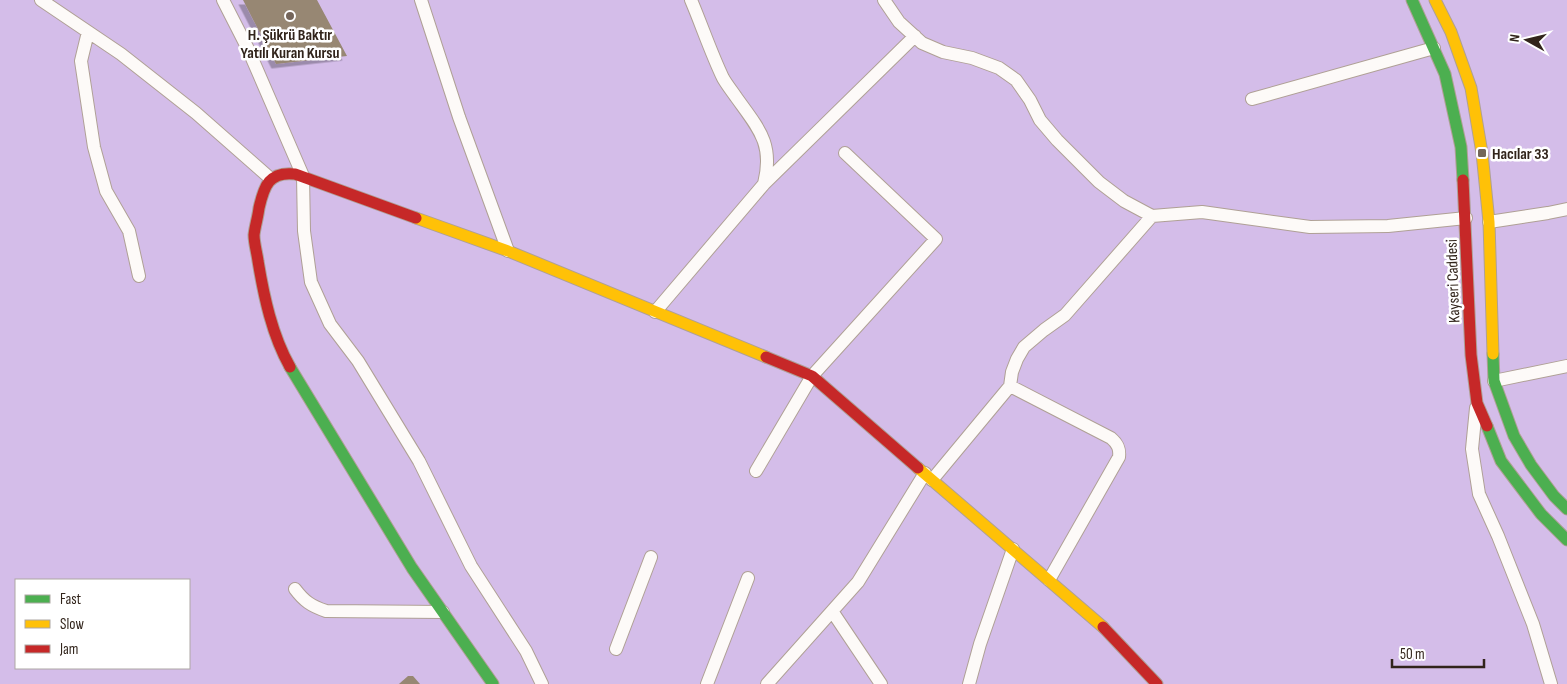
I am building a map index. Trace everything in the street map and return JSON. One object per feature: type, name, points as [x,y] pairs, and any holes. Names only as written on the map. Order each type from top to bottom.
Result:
[{"type":"street","points":[[41,0],[121,54],[196,113],[271,179]]},
{"type":"street","points":[[223,0],[248,49],[302,176],[304,231],[311,282],[330,324],[358,361],[418,461],[471,566],[526,651],[542,684]]},
{"type":"street","points":[[421,0],[459,117],[508,251]]},
{"type":"street","points":[[691,0],[724,80],[765,140],[768,154],[768,169],[764,184]]},
{"type":"street","points":[[884,0],[900,22],[922,43],[943,52],[972,58],[999,68],[1016,80],[1030,100],[1040,120],[1057,140],[1099,182],[1124,202],[1152,216],[1202,212],[1310,226],[1388,226],[1466,218]]},
{"type":"street","name":"Kayseri Caddesi","points":[[1412,0],[1445,74],[1460,147],[1466,218],[1470,337],[1477,403],[1501,461],[1541,514],[1567,540]]},
{"type":"street","points":[[1435,0],[1451,32],[1471,88],[1482,153],[1489,222],[1494,381],[1514,436],[1531,465],[1554,496],[1567,509]]},
{"type":"street","points":[[88,32],[81,61],[94,146],[106,191],[129,231],[139,276]]},
{"type":"street","points":[[655,312],[764,184],[915,36]]},
{"type":"street","points":[[1252,99],[1434,48]]},
{"type":"street","points":[[756,471],[812,376],[936,239],[845,153]]},
{"type":"street","points":[[494,684],[412,568],[282,353],[264,296],[254,236],[265,186],[278,175],[286,173],[302,176],[508,251],[812,376],[1112,635],[1157,684]]},
{"type":"street","points":[[1489,222],[1567,209]]},
{"type":"street","points":[[767,684],[858,582],[928,476],[1010,386],[1017,359],[1024,347],[1065,315],[1152,216]]},
{"type":"street","points":[[1494,381],[1567,366]]},
{"type":"street","points":[[1010,386],[1111,438],[1116,442],[1119,452],[1119,457],[1049,580]]},
{"type":"street","points":[[1477,403],[1472,449],[1479,494],[1533,624],[1551,684]]},
{"type":"street","points":[[969,684],[980,644],[1013,549]]},
{"type":"street","points":[[616,649],[651,557]]},
{"type":"street","points":[[707,684],[748,578]]},
{"type":"street","points":[[296,589],[303,599],[313,607],[326,611],[443,612]]},
{"type":"street","points":[[832,611],[881,684]]},
{"type":"shaded area","points":[[0,0],[1567,0],[1567,684],[0,684]]},
{"type":"building","points":[[243,0],[317,0],[347,56],[276,64]]},
{"type":"building","points":[[408,676],[413,676],[420,684],[399,684]]},
{"type":"traffic: fast","points":[[1412,0],[1445,74],[1461,147],[1463,180]]},
{"type":"traffic: fast","points":[[1493,354],[1494,381],[1514,436],[1531,465],[1554,496],[1567,509]]},
{"type":"traffic: fast","points":[[290,367],[412,568],[493,684]]},
{"type":"traffic: fast","points":[[1487,426],[1501,461],[1541,514],[1567,540]]},
{"type":"traffic: slow","points":[[1435,0],[1451,32],[1471,88],[1482,153],[1489,222],[1493,354]]},
{"type":"traffic: slow","points":[[416,218],[508,251],[766,357]]},
{"type":"traffic: slow","points":[[918,468],[1103,627]]},
{"type":"traffic: jam","points":[[290,367],[278,342],[270,316],[254,241],[254,232],[261,200],[269,182],[279,175],[295,174],[416,218]]},
{"type":"traffic: jam","points":[[1463,180],[1471,355],[1477,403],[1487,426]]},
{"type":"traffic: jam","points":[[766,357],[812,376],[918,468]]},
{"type":"traffic: jam","points":[[1103,627],[1157,684]]},
{"type":"place","name":"H. Şükrü Baktır Yatılı Kuran Kursu","points":[[290,16]]},
{"type":"place","name":"Hacılar 33","points":[[1482,153]]}]
